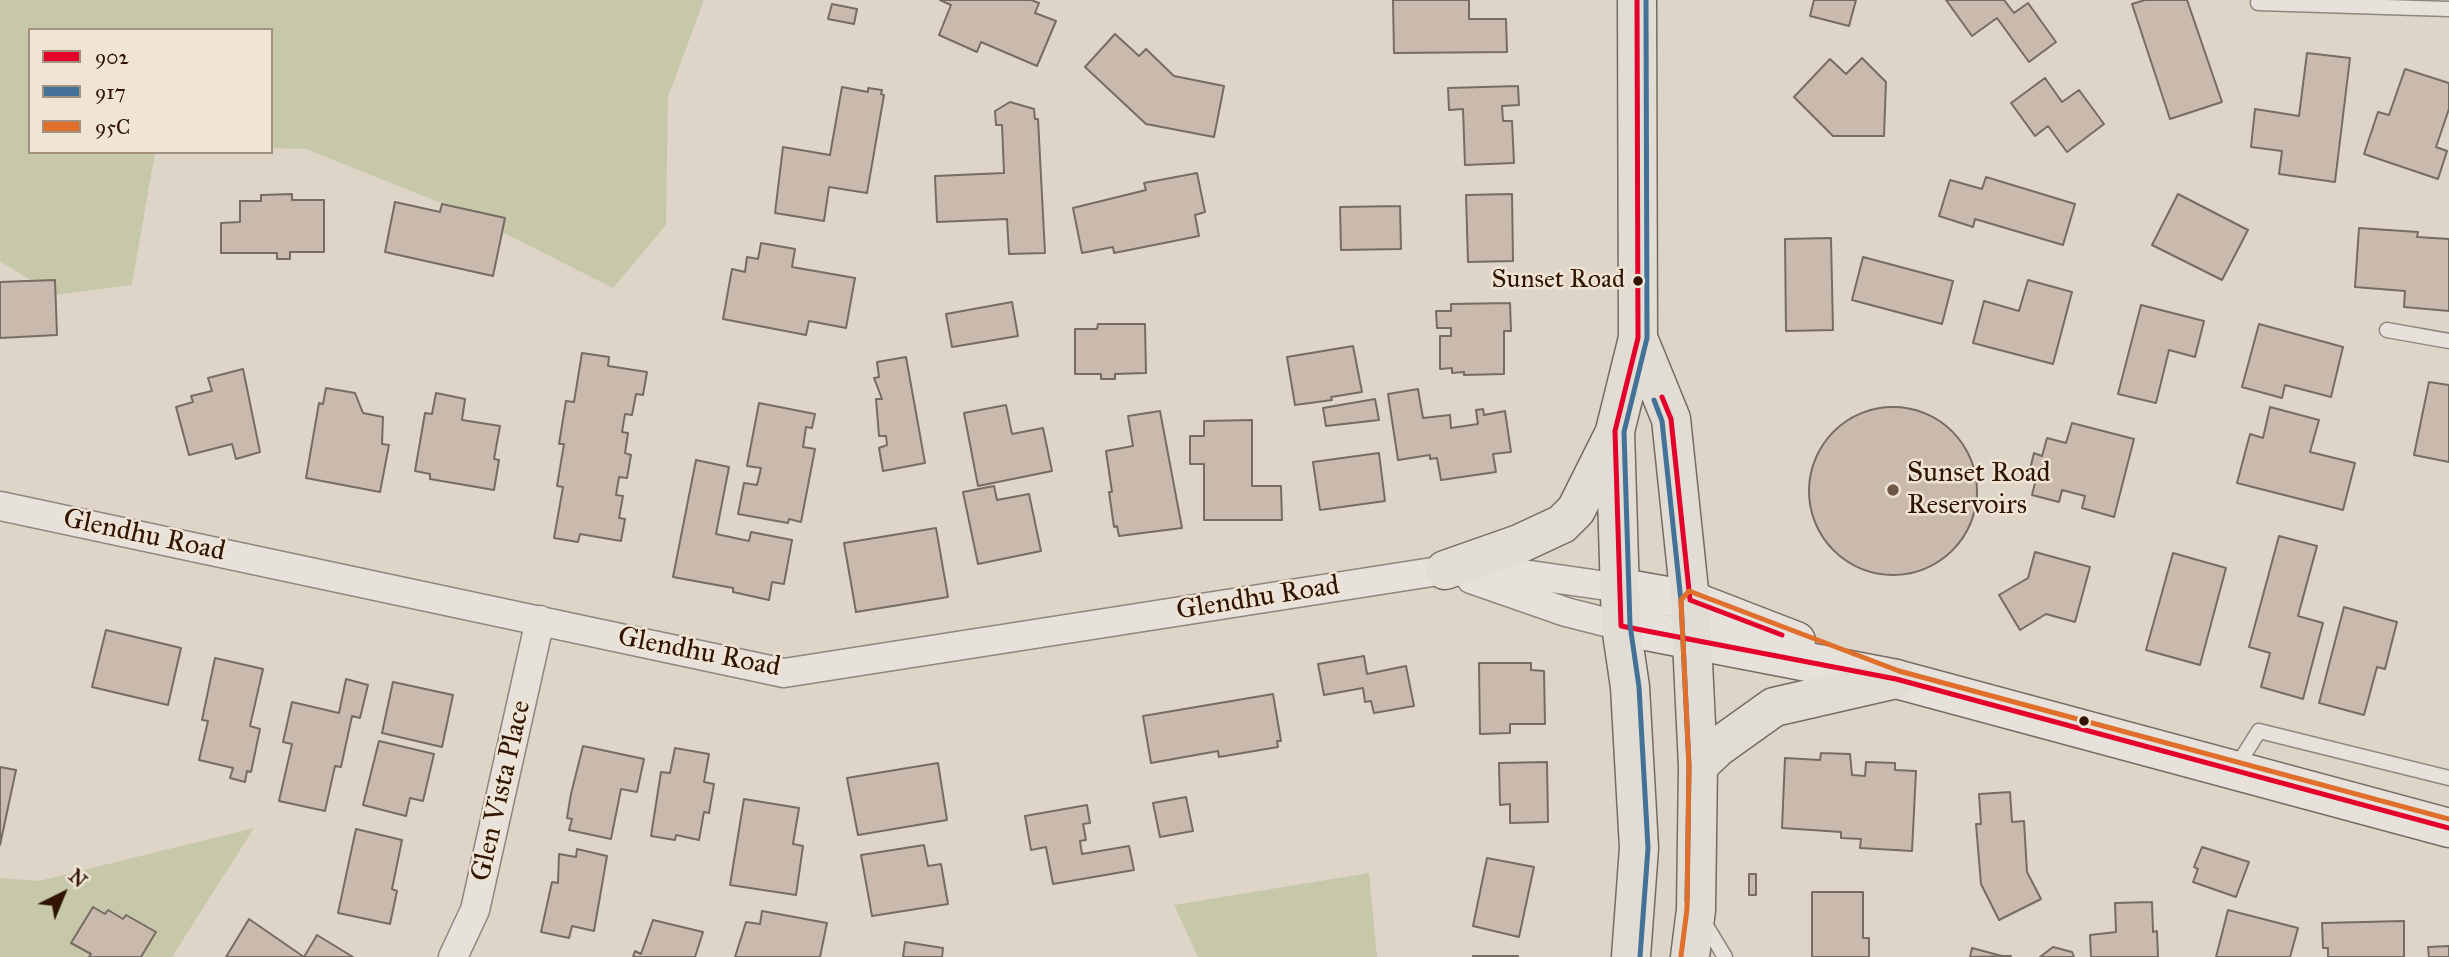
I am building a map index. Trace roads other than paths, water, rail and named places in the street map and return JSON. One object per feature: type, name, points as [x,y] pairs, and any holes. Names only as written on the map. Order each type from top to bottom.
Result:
[{"type":"main road","points":[[1445,570],[1519,544],[1562,524],[1576,510],[1615,431],[1638,338],[1637,0]]},
{"type":"main road","points":[[1638,338],[1671,419],[1690,600],[1698,766],[1696,910],[1690,957]]},
{"type":"main road","points":[[1615,431],[1621,626],[1630,687],[1639,848],[1631,957]]},
{"type":"main road","points":[[1621,588],[1690,600],[1896,679]]},
{"type":"main road","points":[[1621,626],[1896,679],[2449,828]]},
{"type":"main road","points":[[1698,766],[1718,747],[1774,708],[1896,679]]},
{"type":"street","name":"Glendhu Road","points":[[0,506],[784,673],[1445,570],[1502,571],[1621,588]]},
{"type":"street","name":"Glendhu Road","points":[[1445,570],[1566,612],[1621,626]]},
{"type":"street","name":"Glen Vista Place","points":[[453,957],[475,909],[540,620]]},
{"type":"lane","points":[[2258,3],[2449,9]]},
{"type":"lane","points":[[2387,330],[2449,341]]},
{"type":"lane","points":[[2234,770],[2259,731],[2449,778]]},
{"type":"lane","points":[[1696,910],[1725,957]]},
{"type":"place","name":"Sunset Road","points":[[1638,281]]},
{"type":"place","name":"Sunset Road Reservoirs","points":[[1893,490]]}]
